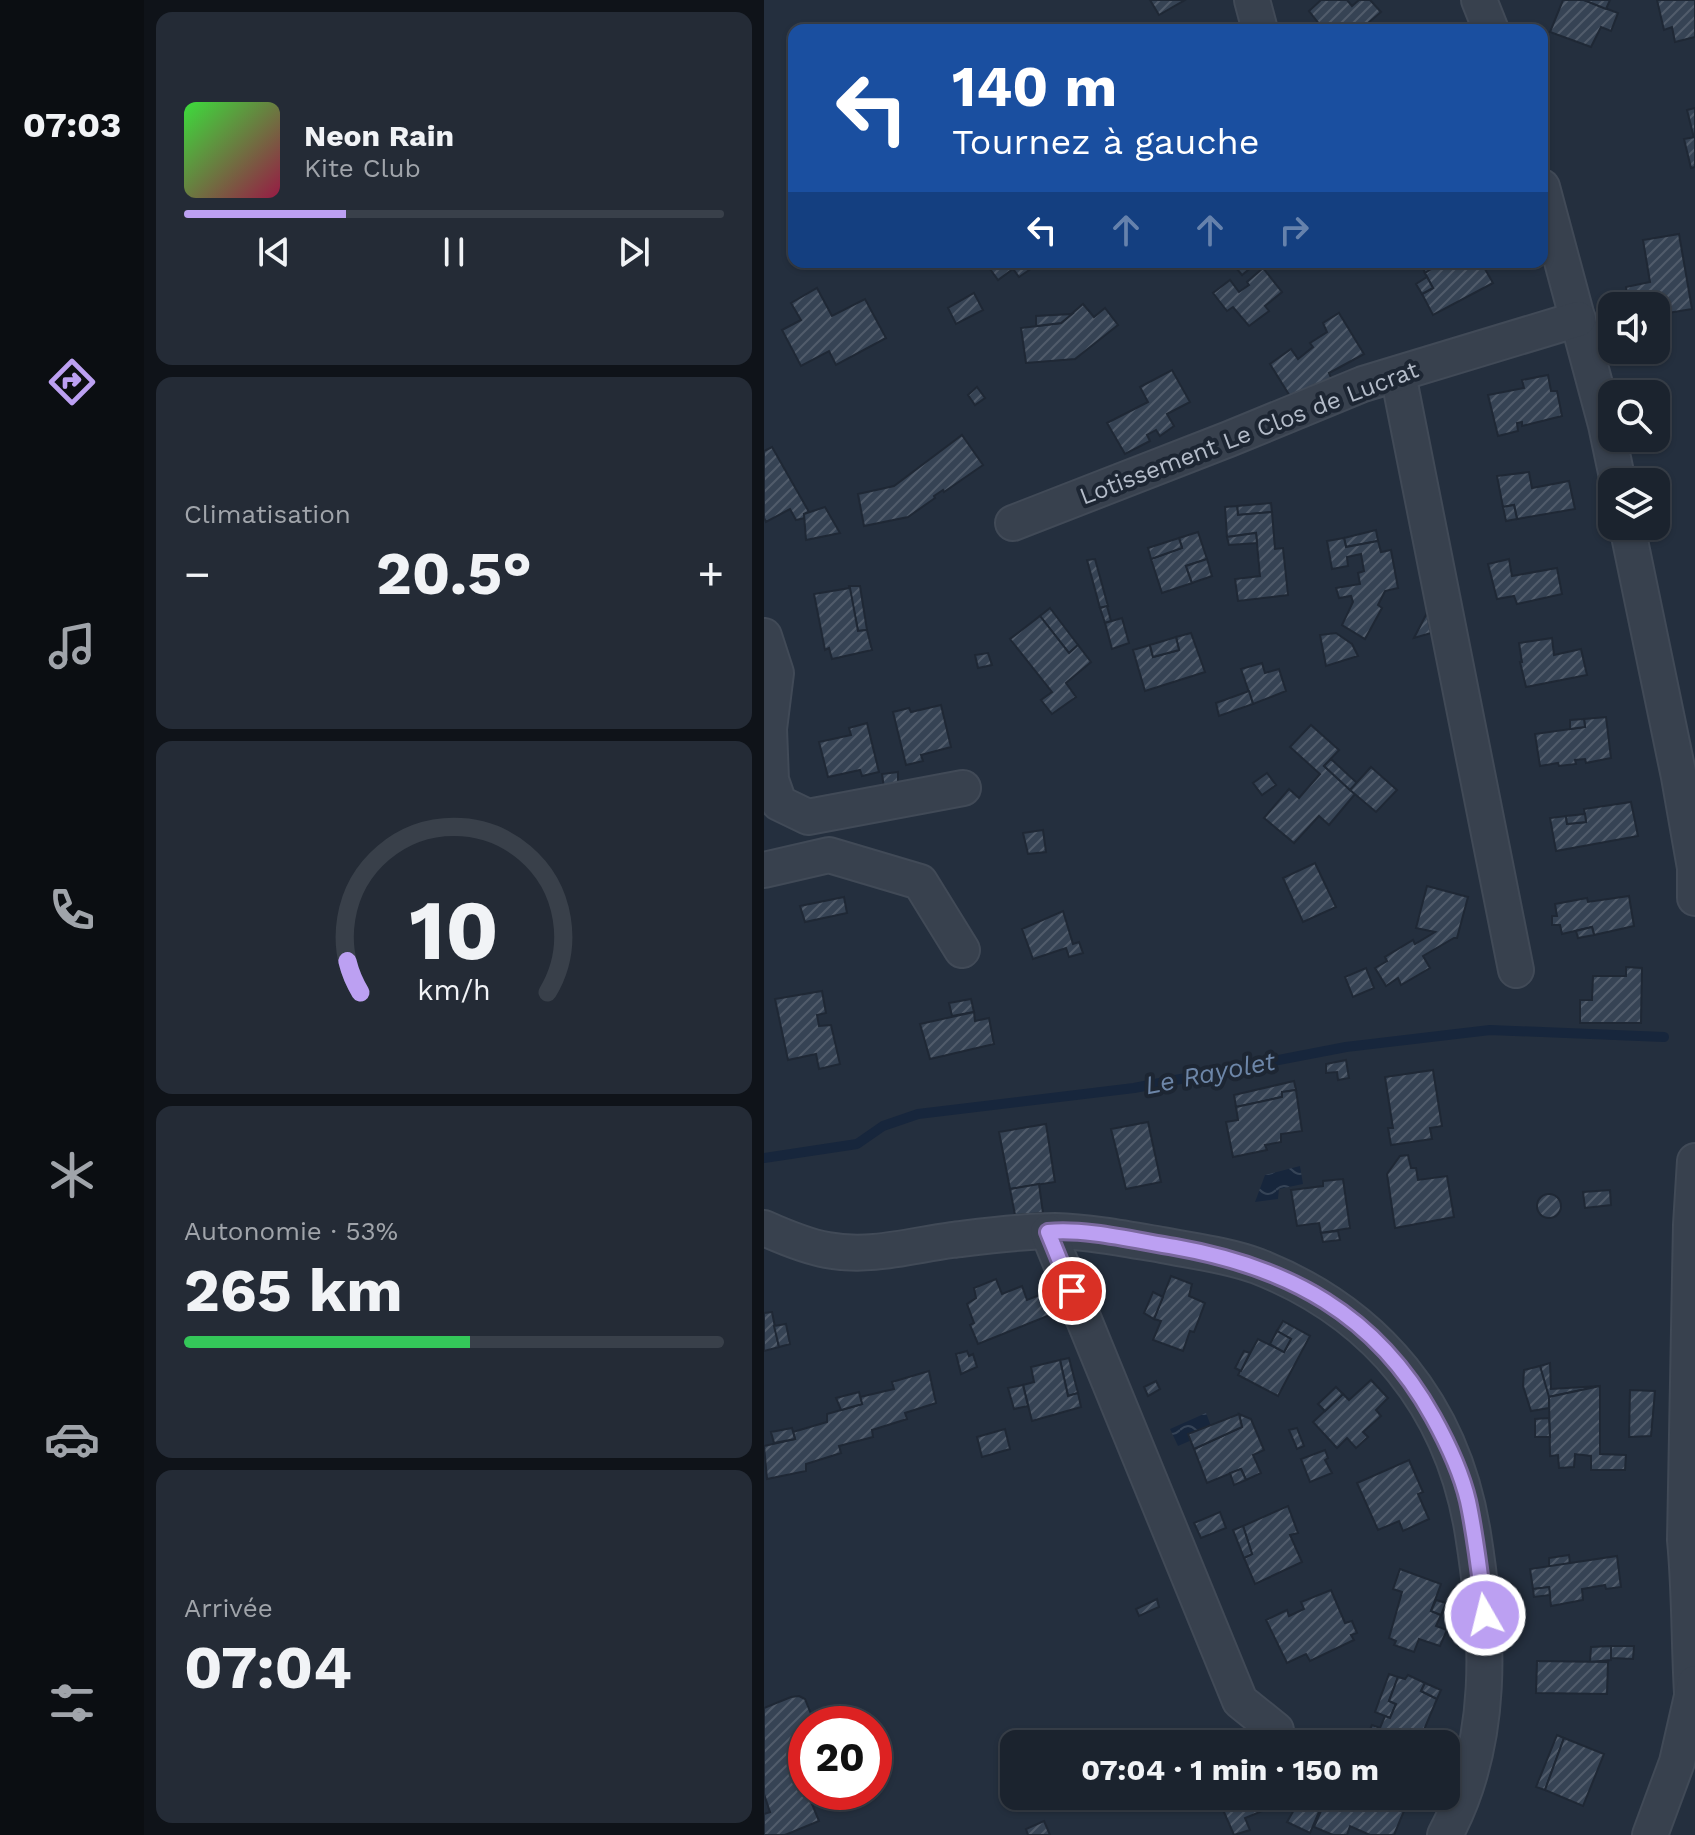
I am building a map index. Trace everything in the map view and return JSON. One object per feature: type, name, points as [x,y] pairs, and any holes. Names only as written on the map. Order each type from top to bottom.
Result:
[{"type":"street","points":[[1252,0],[1258,24]]},
{"type":"street","points":[[1479,0],[1489,24]]},
{"type":"street","points":[[1548,209],[1615,468]]},
{"type":"street","name":"Lotissement Le Clos de Lucrat","points":[[1013,523],[1363,384],[1578,319]]},
{"type":"street","points":[[1398,374],[1516,970]]},
{"type":"street","points":[[1630,540],[1679,777],[1695,868],[1695,898]]},
{"type":"street","points":[[764,636],[776,673],[769,729],[771,780],[779,803],[808,817],[963,788]]},
{"type":"street","points":[[764,870],[829,855],[920,882],[962,950]]},
{"type":"street","points":[[1650,1835],[1677,1762],[1694,1690],[1689,1575],[1691,1225],[1695,1161]]},
{"type":"street","points":[[764,1228],[827,1250],[879,1254],[953,1240],[1048,1232],[1122,1238],[1255,1266],[1305,1289],[1368,1330],[1414,1383],[1451,1449],[1468,1499],[1485,1615],[1486,1677],[1476,1747],[1461,1807],[1445,1835]]},
{"type":"street","points":[[1048,1232],[1240,1701],[1276,1730]]},
{"type":"street","points":[[1690,1334],[1695,1380]]},
{"type":"water","points":[[1300,1166],[1303,1184],[1279,1189],[1278,1199],[1255,1202],[1265,1175]]},
{"type":"water","points":[[1206,1413],[1213,1431],[1178,1446],[1170,1429]]},
{"type":"building","points":[[1150,0],[1185,0],[1159,15]]},
{"type":"building","points":[[1321,0],[1347,0],[1352,6],[1359,0],[1370,0],[1381,12],[1367,24],[1319,24],[1309,11]]},
{"type":"building","points":[[1563,0],[1584,0],[1618,13],[1611,31],[1601,27],[1591,47],[1550,32]]},
{"type":"building","points":[[1584,0],[1610,0],[1606,9]]},
{"type":"building","points":[[1657,0],[1695,0],[1695,37],[1675,42],[1672,27],[1664,30]]},
{"type":"building","points":[[1695,108],[1695,137],[1694,138],[1687,110]]},
{"type":"building","points":[[1695,137],[1695,167],[1691,168],[1684,139]]},
{"type":"building","points":[[1679,234],[1692,309],[1670,313],[1670,292],[1627,292],[1626,287],[1650,282],[1643,240]]},
{"type":"building","points":[[989,268],[1032,268],[1019,277],[1013,269],[998,280]]},
{"type":"building","points":[[1236,268],[1251,268],[1242,275]]},
{"type":"building","points":[[1263,268],[1282,292],[1265,306],[1269,311],[1249,326],[1233,307],[1227,311],[1213,293],[1230,280],[1239,292]]},
{"type":"building","points":[[1433,268],[1484,268],[1493,283],[1433,315],[1422,294],[1433,288],[1425,273]]},
{"type":"building","points":[[1427,277],[1433,288],[1422,294],[1416,284]]},
{"type":"building","points":[[817,288],[832,316],[865,299],[886,338],[836,365],[829,351],[801,366],[782,330],[801,320],[791,303]]},
{"type":"building","points":[[974,293],[983,310],[956,324],[948,308]]},
{"type":"building","points":[[1083,304],[1094,317],[1105,308],[1118,325],[1075,359],[1026,363],[1021,328],[1061,323]]},
{"type":"building","points":[[1339,313],[1364,354],[1329,373],[1332,380],[1293,401],[1270,364],[1291,349],[1298,359],[1313,347],[1310,343],[1327,332],[1323,323]]},
{"type":"building","points":[[1072,314],[1061,323],[1036,326],[1036,316]]},
{"type":"building","points":[[1172,370],[1190,402],[1167,414],[1174,426],[1160,436],[1156,430],[1147,435],[1150,441],[1125,454],[1107,423],[1148,402],[1140,387]]},
{"type":"building","points":[[1548,375],[1551,391],[1557,391],[1562,416],[1522,426],[1522,422],[1517,423],[1518,431],[1498,436],[1488,395],[1524,388],[1522,380]]},
{"type":"building","points":[[977,387],[985,398],[975,405],[968,395]]},
{"type":"building","points":[[962,435],[983,465],[934,496],[908,517],[864,526],[858,494],[894,486]]},
{"type":"building","points":[[772,447],[809,512],[804,514],[805,518],[796,520],[790,509],[766,522],[764,518],[764,451]]},
{"type":"building","points":[[1529,472],[1532,488],[1569,481],[1575,509],[1517,519],[1514,505],[1503,507],[1497,476]]},
{"type":"building","points":[[1271,503],[1272,512],[1238,515],[1237,506]]},
{"type":"building","points":[[1514,505],[1517,519],[1506,521],[1503,507]]},
{"type":"building","points":[[1237,506],[1238,515],[1272,512],[1275,549],[1283,548],[1288,595],[1238,601],[1235,579],[1260,576],[1256,533],[1227,537],[1225,507]]},
{"type":"building","points":[[825,507],[840,533],[806,540],[804,514]]},
{"type":"building","points":[[1376,530],[1378,541],[1346,547],[1344,538]]},
{"type":"building","points":[[1198,532],[1207,559],[1186,566],[1192,583],[1162,593],[1151,559],[1182,548],[1179,538]]},
{"type":"building","points":[[1256,533],[1257,543],[1229,545],[1227,537]]},
{"type":"building","points":[[1179,538],[1182,548],[1151,559],[1148,548]]},
{"type":"building","points":[[1344,538],[1346,547],[1378,541],[1381,552],[1391,550],[1398,588],[1385,591],[1378,605],[1382,608],[1365,639],[1342,625],[1353,602],[1351,596],[1339,598],[1336,588],[1360,584],[1358,573],[1364,571],[1361,554],[1347,557],[1348,566],[1332,569],[1327,541]]},
{"type":"building","points":[[1095,559],[1108,606],[1100,608],[1087,560]]},
{"type":"building","points":[[1207,559],[1212,576],[1192,583],[1186,566]]},
{"type":"building","points":[[1509,559],[1512,576],[1557,568],[1562,594],[1517,604],[1514,596],[1497,599],[1488,564]]},
{"type":"building","points":[[849,586],[860,586],[867,630],[858,631]]},
{"type":"building","points":[[850,588],[858,631],[867,630],[872,650],[832,659],[829,648],[825,650],[814,594]]},
{"type":"building","points":[[1107,606],[1111,621],[1105,623],[1100,608]]},
{"type":"building","points":[[1050,608],[1078,645],[1069,653],[1040,616]]},
{"type":"building","points":[[1427,613],[1431,633],[1414,638]]},
{"type":"building","points":[[1040,616],[1069,653],[1078,645],[1091,662],[1066,683],[1076,697],[1052,714],[1041,700],[1052,692],[1010,639]]},
{"type":"building","points":[[1122,618],[1129,643],[1112,649],[1105,623]]},
{"type":"building","points":[[1191,633],[1205,672],[1145,691],[1133,650],[1150,645],[1153,657],[1179,650],[1176,637]]},
{"type":"building","points":[[1336,633],[1352,644],[1358,656],[1326,666],[1320,635]]},
{"type":"building","points":[[1176,637],[1179,650],[1153,657],[1150,645]]},
{"type":"building","points":[[1552,638],[1554,655],[1581,649],[1587,675],[1526,687],[1519,643]]},
{"type":"building","points":[[988,653],[992,665],[978,668],[975,655]]},
{"type":"building","points":[[1262,663],[1265,673],[1279,669],[1286,691],[1253,704],[1241,669]]},
{"type":"building","points":[[1249,691],[1253,704],[1219,716],[1216,703]]},
{"type":"building","points":[[941,705],[951,747],[921,755],[923,761],[906,765],[893,712],[909,708],[911,712]]},
{"type":"building","points":[[1606,717],[1611,758],[1540,766],[1535,734],[1585,727],[1584,719]]},
{"type":"building","points":[[1584,719],[1585,727],[1570,729],[1570,720]]},
{"type":"building","points":[[867,723],[879,772],[862,776],[860,770],[828,777],[819,742],[851,735],[849,728]]},
{"type":"building","points":[[1311,725],[1339,750],[1324,766],[1355,794],[1329,825],[1319,816],[1294,843],[1264,818],[1289,789],[1299,798],[1320,774],[1290,747]]},
{"type":"building","points":[[1331,759],[1357,783],[1350,790],[1324,766]]},
{"type":"building","points":[[1371,767],[1397,790],[1376,812],[1350,790]]},
{"type":"building","points":[[898,772],[898,786],[884,788],[882,774]]},
{"type":"building","points":[[1267,773],[1276,785],[1262,795],[1253,783]]},
{"type":"building","points":[[1631,802],[1638,836],[1556,851],[1550,818],[1566,816],[1567,824],[1586,822],[1584,809]]},
{"type":"building","points":[[1585,814],[1586,822],[1567,824],[1566,816]]},
{"type":"building","points":[[1043,830],[1046,852],[1028,854],[1023,833]]},
{"type":"building","points":[[1315,863],[1336,907],[1303,922],[1283,878]]},
{"type":"building","points":[[1427,886],[1468,897],[1457,938],[1423,956],[1430,968],[1401,985],[1398,978],[1386,986],[1375,968],[1387,961],[1385,957],[1413,940],[1415,944],[1435,932],[1416,928]]},
{"type":"building","points":[[1629,896],[1634,926],[1594,935],[1592,927],[1562,934],[1560,925],[1552,925],[1552,916],[1557,916],[1555,904],[1587,898],[1588,902]]},
{"type":"building","points":[[844,897],[847,913],[805,922],[800,906]]},
{"type":"building","points":[[1063,911],[1073,944],[1079,942],[1083,953],[1069,957],[1066,948],[1033,959],[1022,929]]},
{"type":"building","points":[[1592,927],[1594,935],[1578,938],[1576,931]]},
{"type":"building","points":[[1626,967],[1642,968],[1641,1023],[1580,1023],[1580,1000],[1592,1000],[1593,976],[1626,976]]},
{"type":"building","points":[[1366,968],[1374,988],[1353,997],[1345,977]]},
{"type":"building","points":[[822,991],[826,1013],[817,1015],[819,1026],[831,1025],[840,1064],[819,1069],[816,1054],[788,1060],[775,999]]},
{"type":"building","points":[[971,999],[974,1012],[952,1016],[949,1003]]},
{"type":"building","points":[[974,1012],[975,1021],[989,1018],[994,1044],[930,1059],[920,1024]]},
{"type":"building","points":[[1346,1060],[1349,1078],[1338,1080],[1337,1072],[1326,1073],[1326,1064]]},
{"type":"building","points":[[1433,1070],[1442,1126],[1430,1128],[1432,1139],[1391,1145],[1388,1128],[1393,1128],[1385,1077]]},
{"type":"building","points":[[1294,1081],[1296,1090],[1282,1092],[1282,1097],[1236,1107],[1234,1095]]},
{"type":"building","points":[[1296,1090],[1302,1131],[1281,1134],[1281,1142],[1265,1145],[1267,1150],[1233,1157],[1226,1122],[1238,1120],[1236,1107],[1282,1097],[1282,1092]]},
{"type":"building","points":[[1148,1122],[1161,1182],[1126,1189],[1111,1129]]},
{"type":"building","points":[[1046,1124],[1055,1182],[1010,1189],[999,1132]]},
{"type":"building","points":[[1408,1155],[1411,1168],[1416,1168],[1418,1180],[1447,1176],[1454,1217],[1395,1228],[1387,1174],[1400,1156]]},
{"type":"building","points":[[1343,1179],[1350,1228],[1321,1233],[1319,1223],[1297,1226],[1291,1190],[1323,1186],[1323,1181]]},
{"type":"building","points":[[1039,1184],[1043,1213],[1015,1215],[1010,1189]]},
{"type":"building","points":[[1610,1190],[1611,1205],[1585,1208],[1583,1192]]},
{"type":"building","points":[[1549,1194],[1558,1197],[1561,1206],[1558,1215],[1549,1218],[1540,1215],[1537,1206],[1540,1197]]},
{"type":"building","points":[[1338,1231],[1340,1240],[1323,1242],[1321,1233]]},
{"type":"building","points":[[1171,1276],[1192,1284],[1189,1296],[1205,1303],[1183,1351],[1153,1340],[1161,1321],[1154,1319]]},
{"type":"building","points":[[996,1279],[1002,1294],[1022,1286],[1027,1300],[1042,1294],[1050,1315],[978,1344],[970,1325],[974,1323],[967,1304],[976,1298],[974,1288]]},
{"type":"building","points":[[1153,1292],[1163,1297],[1154,1319],[1144,1313]]},
{"type":"building","points":[[772,1312],[779,1347],[764,1351],[764,1313]]},
{"type":"building","points":[[1283,1321],[1310,1336],[1278,1396],[1238,1375],[1258,1339],[1284,1352],[1291,1339],[1277,1331]]},
{"type":"building","points":[[786,1324],[790,1344],[779,1347],[774,1326]]},
{"type":"building","points":[[1277,1331],[1291,1339],[1284,1352],[1270,1344]]},
{"type":"building","points":[[967,1351],[969,1356],[973,1354],[977,1367],[961,1374],[956,1354]]},
{"type":"building","points":[[1244,1351],[1250,1353],[1241,1371],[1235,1368]]},
{"type":"building","points":[[1069,1358],[1078,1393],[1068,1396],[1060,1360]]},
{"type":"building","points":[[1060,1360],[1068,1396],[1078,1393],[1081,1407],[1032,1421],[1023,1385],[1034,1382],[1031,1367]]},
{"type":"building","points":[[1550,1363],[1551,1389],[1600,1386],[1548,1397],[1540,1366]]},
{"type":"building","points":[[1540,1366],[1549,1408],[1531,1411],[1523,1386],[1524,1370]]},
{"type":"building","points":[[929,1371],[936,1403],[905,1413],[907,1419],[872,1430],[873,1437],[839,1446],[841,1453],[806,1464],[806,1471],[767,1479],[764,1446],[795,1439],[793,1432],[827,1422],[827,1414],[862,1404],[860,1397],[894,1389],[892,1382]]},
{"type":"building","points":[[1371,1380],[1388,1398],[1376,1410],[1381,1416],[1363,1432],[1368,1437],[1356,1448],[1347,1438],[1337,1448],[1313,1422],[1343,1394],[1349,1400]]},
{"type":"building","points":[[1156,1381],[1160,1389],[1148,1396],[1144,1387]]},
{"type":"building","points":[[1023,1385],[1028,1406],[1014,1409],[1008,1388]]},
{"type":"building","points":[[1600,1386],[1600,1454],[1626,1455],[1625,1470],[1591,1470],[1591,1456],[1575,1454],[1574,1467],[1559,1468],[1558,1455],[1550,1456],[1549,1397]]},
{"type":"building","points":[[1336,1387],[1343,1394],[1325,1411],[1318,1404]]},
{"type":"building","points":[[1630,1390],[1655,1391],[1651,1436],[1629,1437]]},
{"type":"building","points":[[859,1392],[862,1404],[841,1410],[836,1398]]},
{"type":"building","points":[[1239,1414],[1251,1419],[1264,1450],[1253,1455],[1261,1473],[1246,1480],[1241,1469],[1207,1483],[1194,1449],[1242,1427]]},
{"type":"building","points":[[1239,1414],[1242,1427],[1194,1449],[1188,1434]]},
{"type":"building","points":[[1549,1418],[1550,1437],[1535,1437],[1535,1419]]},
{"type":"building","points":[[792,1428],[795,1439],[774,1443],[771,1432]]},
{"type":"building","points":[[1297,1428],[1304,1446],[1297,1449],[1289,1430]]},
{"type":"building","points":[[1005,1429],[1010,1449],[982,1457],[977,1437]]},
{"type":"building","points":[[1325,1450],[1328,1458],[1325,1460],[1332,1473],[1310,1482],[1301,1459]]},
{"type":"building","points":[[1409,1460],[1423,1492],[1418,1494],[1429,1519],[1403,1531],[1399,1521],[1378,1530],[1357,1483]]},
{"type":"building","points":[[1241,1469],[1246,1480],[1234,1485],[1230,1473]]},
{"type":"building","points":[[1288,1506],[1298,1533],[1290,1535],[1302,1562],[1255,1584],[1244,1558],[1252,1554],[1243,1526]]},
{"type":"building","points":[[1220,1512],[1226,1528],[1201,1538],[1194,1523]]},
{"type":"building","points":[[1243,1526],[1252,1554],[1244,1558],[1233,1530]]},
{"type":"building","points":[[1569,1555],[1570,1564],[1549,1567],[1549,1558]]},
{"type":"building","points":[[1617,1556],[1621,1587],[1606,1589],[1605,1585],[1582,1589],[1583,1600],[1551,1606],[1549,1587],[1533,1589],[1530,1569]]},
{"type":"building","points":[[1400,1569],[1441,1584],[1431,1611],[1441,1615],[1436,1626],[1447,1630],[1440,1646],[1419,1639],[1414,1652],[1394,1645],[1396,1641],[1389,1638],[1402,1592],[1393,1589]]},
{"type":"building","points":[[1549,1587],[1550,1595],[1534,1597],[1533,1589]]},
{"type":"building","points":[[1331,1590],[1345,1623],[1352,1621],[1357,1633],[1351,1635],[1354,1640],[1310,1661],[1306,1654],[1287,1663],[1266,1620],[1287,1610],[1289,1616],[1304,1609],[1301,1602]]},
{"type":"building","points":[[1157,1599],[1159,1607],[1139,1616],[1136,1609]]},
{"type":"building","points":[[1436,1600],[1446,1603],[1441,1615],[1431,1611]]},
{"type":"building","points":[[1611,1646],[1634,1646],[1633,1659],[1611,1658]]},
{"type":"building","points":[[1611,1646],[1611,1660],[1590,1662],[1591,1647]]},
{"type":"building","points":[[1537,1661],[1608,1662],[1607,1694],[1536,1693]]},
{"type":"building","points":[[1389,1674],[1398,1677],[1389,1701],[1396,1704],[1390,1718],[1375,1712]]},
{"type":"building","points":[[1408,1675],[1425,1683],[1421,1691],[1437,1699],[1424,1730],[1370,1730],[1372,1725],[1380,1728],[1385,1716],[1390,1718],[1396,1704],[1389,1701],[1398,1677],[1405,1679]]},
{"type":"building","points":[[1425,1683],[1441,1690],[1437,1699],[1421,1691]]},
{"type":"building","points":[[791,1697],[805,1699],[808,1706],[788,1706],[788,1810],[814,1810],[819,1821],[785,1835],[764,1835],[764,1814],[770,1812],[764,1794],[764,1708]]},
{"type":"building","points":[[1557,1735],[1564,1738],[1545,1790],[1536,1787]]},
{"type":"building","points":[[1564,1738],[1604,1754],[1583,1806],[1545,1790]]},
{"type":"building","points":[[1223,1810],[1265,1810],[1245,1818],[1250,1830],[1234,1835]]},
{"type":"building","points":[[1294,1810],[1320,1810],[1310,1833],[1287,1822]]},
{"type":"building","points":[[1321,1810],[1404,1811],[1394,1835],[1370,1835],[1350,1826],[1347,1835],[1333,1835],[1314,1827]]},
{"type":"building","points":[[1044,1821],[1050,1835],[1028,1835],[1026,1829]]},
{"type":"waterway","name":"Le Rayolet","points":[[764,1158],[857,1144],[883,1126],[918,1114],[1134,1088],[1346,1047],[1490,1030],[1664,1037]]},
{"type":"route","points":[[1072,1291],[1048,1232],[1122,1238],[1255,1266],[1305,1289],[1368,1330],[1414,1383],[1451,1449],[1468,1499],[1485,1615]]}]
